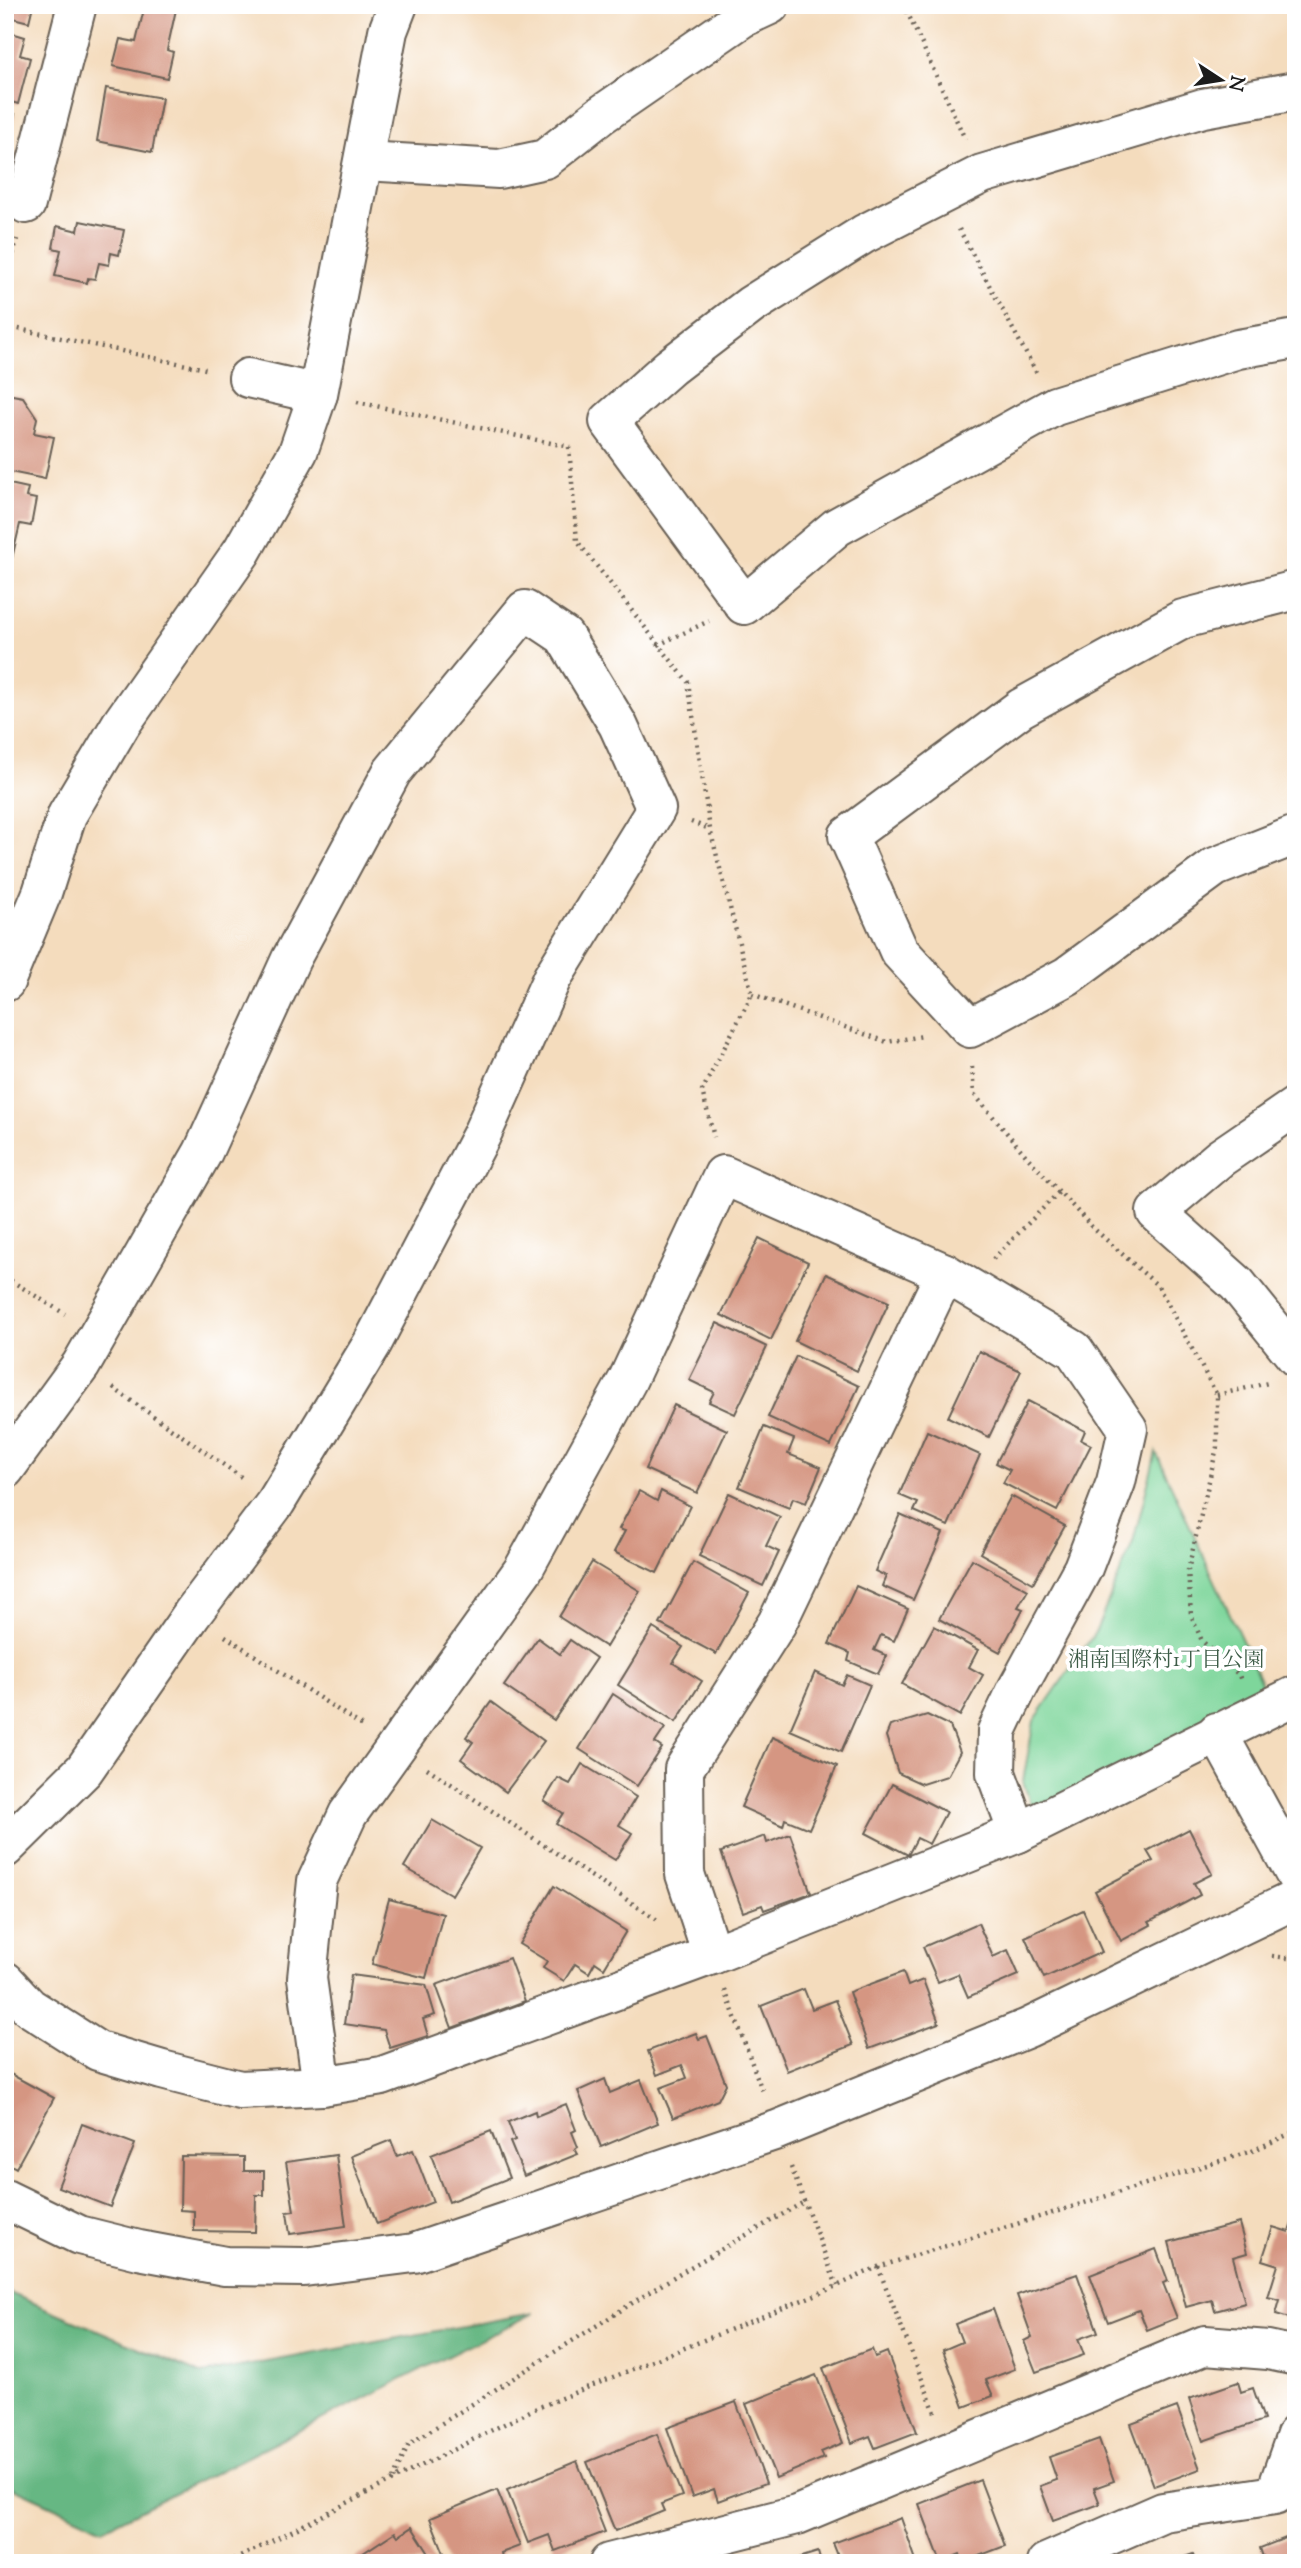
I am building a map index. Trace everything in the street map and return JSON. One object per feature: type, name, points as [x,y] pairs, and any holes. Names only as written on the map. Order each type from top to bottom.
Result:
[{"type":"street","points":[[26,204],[78,5]]},
{"type":"street","points":[[5,982],[42,893],[66,816],[121,724],[242,551],[298,452],[318,394],[388,31],[398,5]]},
{"type":"street","points":[[365,161],[499,169],[545,159],[601,115],[720,33],[742,18],[770,5]]},
{"type":"street","points":[[1296,91],[1203,108],[982,174],[864,234],[751,305],[670,367],[609,421],[744,605],[837,527],[1055,406],[1238,349],[1296,339]]},
{"type":"street","points":[[248,379],[318,394]]},
{"type":"street","points":[[1296,590],[1183,619],[1021,708],[848,836],[899,951],[970,1028],[1067,976],[1215,867],[1296,835]]},
{"type":"street","points":[[5,1469],[90,1350],[203,1152],[291,959],[391,772],[525,610],[564,636],[618,725],[656,809],[552,978],[481,1136],[378,1332],[276,1502],[192,1614],[84,1770],[5,1848]]},
{"type":"street","points":[[1283,1370],[1237,1284],[1156,1212],[1220,1158],[1296,1106]]},
{"type":"street","points":[[322,2087],[307,1978],[317,1881],[348,1814],[523,1570],[627,1381],[723,1175],[945,1273],[1074,1350],[1128,1429],[1116,1482],[1083,1568],[997,1731],[996,1773],[1018,1833]]},
{"type":"street","points":[[712,1955],[685,1874],[684,1769],[777,1623],[945,1273]]},
{"type":"street","points":[[5,1981],[29,2007],[98,2051],[240,2090],[322,2087],[382,2076],[712,1955],[1018,1833],[1296,1695]]},
{"type":"street","points":[[1217,1732],[1296,1876]]},
{"type":"street","points":[[5,2199],[79,2235],[139,2250],[225,2266],[304,2267],[414,2253],[777,2130],[1028,2028],[1296,1899]]},
{"type":"street","points":[[609,2563],[797,2515],[1205,2345],[1268,2350],[1296,2356]]},
{"type":"street","points":[[1046,2563],[1163,2512],[1275,2495],[1296,2435]]},
{"type":"path","points":[[904,5],[982,174]]},
{"type":"path","points":[[941,196],[1055,406]]},
{"type":"path","points":[[5,288],[26,204]]},
{"type":"path","points":[[5,326],[248,379]]},
{"type":"path","points":[[318,394],[569,447],[609,421]]},
{"type":"path","points":[[659,645],[744,605]]},
{"type":"path","points":[[752,994],[887,1042],[970,1028],[974,1094],[1092,1227],[1158,1286],[1217,1395],[1217,1447],[1188,1570],[1191,1615],[1202,1641],[1239,1675],[1253,1715]]},
{"type":"path","points":[[945,1273],[992,1260],[1059,1192]]},
{"type":"path","points":[[5,1277],[276,1502]]},
{"type":"path","points":[[1217,1395],[1283,1370]]},
{"type":"path","points":[[192,1614],[712,1955],[837,2286]]},
{"type":"path","points":[[228,2563],[532,2410],[878,2267],[1252,2151],[1296,2131]]},
{"type":"path","points":[[392,2480],[409,2444],[680,2273],[804,2202]]},
{"type":"path","points":[[878,2267],[951,2452]]},
{"type":"green space","name":"湘南国際村1丁目公園","points":[[1156,1452],[1267,1695],[1035,1818],[1023,1781],[1034,1721],[1096,1631],[1133,1542]]},
{"type":"green space","points":[[5,2291],[201,2374],[534,2313],[103,2529],[5,2484]]},
{"type":"building","points":[[5,5],[33,5],[29,22],[5,16]]},
{"type":"building","points":[[145,5],[177,5],[167,50],[173,52],[167,78],[113,66],[120,39],[136,42]]},
{"type":"building","points":[[5,31],[25,37],[20,55],[30,58],[18,104],[5,100]]},
{"type":"building","points":[[106,88],[162,98],[152,152],[97,141]]},
{"type":"building","points":[[5,112],[15,114],[6,147],[5,147]]},
{"type":"building","points":[[80,221],[124,230],[119,255],[111,253],[109,265],[99,263],[95,279],[88,278],[87,283],[55,276],[61,250],[53,248],[57,226],[78,231]]},
{"type":"building","points":[[7,394],[23,397],[37,418],[34,433],[54,437],[45,479],[5,471]]},
{"type":"building","points":[[5,483],[28,488],[26,497],[36,499],[31,526],[20,524],[10,567],[5,566]]},
{"type":"building","points":[[759,1238],[808,1262],[771,1340],[721,1315]]},
{"type":"building","points":[[826,1274],[889,1302],[857,1371],[795,1341]]},
{"type":"building","points":[[717,1323],[767,1347],[735,1414],[709,1402],[714,1392],[689,1380]]},
{"type":"building","points":[[979,1351],[1021,1371],[989,1437],[948,1417]]},
{"type":"building","points":[[796,1356],[859,1386],[831,1446],[768,1417]]},
{"type":"building","points":[[1028,1401],[1085,1431],[1081,1440],[1091,1445],[1057,1511],[1003,1483],[1010,1470],[996,1463]]},
{"type":"building","points":[[674,1405],[727,1430],[697,1493],[645,1469]]},
{"type":"building","points":[[764,1427],[794,1439],[788,1454],[821,1467],[806,1503],[793,1498],[789,1508],[739,1487]]},
{"type":"building","points":[[927,1431],[980,1455],[948,1526],[914,1511],[918,1503],[899,1495]]},
{"type":"building","points":[[639,1491],[657,1501],[661,1491],[690,1506],[657,1573],[614,1552],[625,1531],[619,1529]]},
{"type":"building","points":[[729,1493],[780,1517],[766,1546],[779,1552],[763,1586],[699,1556]]},
{"type":"building","points":[[1011,1496],[1065,1526],[1033,1583],[980,1553]]},
{"type":"building","points":[[900,1514],[943,1533],[913,1600],[882,1586],[886,1576],[875,1571]]},
{"type":"building","points":[[972,1559],[1028,1590],[1018,1607],[1023,1609],[1000,1652],[939,1619]]},
{"type":"building","points":[[592,1562],[640,1591],[606,1647],[559,1617]]},
{"type":"building","points":[[693,1562],[749,1593],[716,1654],[660,1624]]},
{"type":"building","points":[[856,1586],[908,1609],[894,1641],[881,1635],[874,1650],[887,1656],[878,1674],[848,1661],[850,1653],[829,1644]]},
{"type":"building","points":[[934,1626],[978,1650],[969,1667],[983,1675],[960,1716],[902,1684]]},
{"type":"building","points":[[653,1628],[683,1647],[673,1663],[702,1681],[676,1722],[618,1685]]},
{"type":"building","points":[[538,1638],[560,1654],[570,1640],[596,1658],[554,1720],[504,1686]]},
{"type":"building","points":[[815,1672],[842,1685],[847,1675],[870,1685],[841,1752],[790,1730]]},
{"type":"building","points":[[613,1694],[665,1728],[655,1743],[662,1748],[637,1786],[579,1749]]},
{"type":"building","points":[[491,1702],[544,1741],[506,1792],[461,1759],[473,1742],[466,1737]]},
{"type":"building","points":[[927,1715],[950,1726],[960,1752],[947,1776],[922,1784],[898,1773],[886,1736],[890,1726]]},
{"type":"building","points":[[772,1737],[837,1766],[809,1829],[785,1819],[783,1826],[741,1807]]},
{"type":"building","points":[[582,1764],[636,1797],[619,1825],[632,1833],[615,1860],[556,1824],[563,1813],[544,1801],[558,1778],[570,1784]]},
{"type":"building","points":[[892,1784],[946,1812],[929,1844],[917,1838],[908,1855],[866,1833]]},
{"type":"building","points":[[432,1820],[480,1848],[452,1895],[404,1867]]},
{"type":"building","points":[[1189,1829],[1212,1874],[1194,1883],[1200,1895],[1149,1922],[1151,1925],[1121,1941],[1095,1891],[1153,1861],[1147,1851]]},
{"type":"building","points":[[790,1834],[811,1893],[764,1910],[762,1905],[743,1912],[721,1852],[765,1836],[767,1843]]},
{"type":"building","points":[[554,1886],[626,1931],[604,1968],[595,1962],[589,1973],[575,1964],[564,1981],[543,1968],[547,1961],[519,1944]]},
{"type":"building","points":[[389,1899],[443,1914],[426,1978],[372,1964]]},
{"type":"building","points":[[1083,1910],[1102,1952],[1044,1978],[1025,1937]]},
{"type":"building","points":[[978,1923],[993,1957],[1008,1950],[1019,1975],[968,1997],[958,1974],[938,1982],[923,1947]]},
{"type":"building","points":[[509,1958],[525,2001],[452,2028],[436,1985]]},
{"type":"building","points":[[903,1972],[908,1986],[923,1980],[939,2023],[869,2049],[849,1992]]},
{"type":"building","points":[[351,1975],[426,1985],[435,2015],[423,2019],[428,2036],[390,2048],[384,2030],[344,2024]]},
{"type":"building","points":[[804,1989],[812,2009],[835,2000],[853,2045],[787,2071],[761,2006]]},
{"type":"building","points":[[696,2033],[699,2039],[707,2036],[726,2084],[718,2100],[673,2118],[660,2088],[687,2078],[682,2065],[657,2075],[648,2051]]},
{"type":"building","points":[[5,2071],[54,2098],[16,2168],[5,2162]]},
{"type":"building","points":[[605,2079],[610,2093],[641,2080],[658,2123],[601,2147],[578,2091]]},
{"type":"building","points":[[566,2104],[576,2130],[572,2132],[578,2154],[524,2176],[510,2142],[515,2140],[508,2122],[535,2111],[536,2116]]},
{"type":"building","points":[[82,2124],[135,2144],[110,2207],[58,2187]]},
{"type":"building","points":[[491,2131],[509,2178],[449,2202],[431,2155]]},
{"type":"building","points":[[391,2140],[397,2156],[413,2150],[433,2202],[377,2224],[351,2156]]},
{"type":"building","points":[[336,2155],[346,2226],[290,2234],[287,2212],[294,2211],[286,2162]]},
{"type":"building","points":[[181,2156],[244,2157],[244,2171],[264,2171],[264,2195],[256,2195],[255,2232],[194,2231],[194,2211],[180,2210]]},
{"type":"building","points":[[1296,2211],[1296,2320],[1276,2314],[1280,2300],[1268,2297],[1278,2265],[1262,2260],[1273,2227],[1289,2232]]},
{"type":"building","points":[[1239,2223],[1247,2253],[1233,2257],[1245,2303],[1215,2311],[1212,2300],[1186,2307],[1169,2242]]},
{"type":"building","points":[[1156,2249],[1168,2281],[1163,2283],[1177,2318],[1147,2330],[1139,2310],[1108,2322],[1090,2275]]},
{"type":"building","points":[[1077,2274],[1098,2332],[1078,2339],[1084,2355],[1036,2372],[1024,2341],[1032,2337],[1017,2295]]},
{"type":"building","points":[[993,2309],[1015,2369],[986,2380],[993,2396],[964,2407],[943,2350],[962,2342],[955,2324]]},
{"type":"building","points":[[872,2349],[875,2357],[887,2352],[917,2432],[875,2448],[870,2436],[852,2443],[823,2368]]},
{"type":"building","points":[[816,2375],[843,2443],[821,2452],[824,2458],[776,2478],[746,2404]]},
{"type":"building","points":[[1238,2382],[1241,2392],[1253,2388],[1264,2420],[1203,2441],[1189,2399]]},
{"type":"building","points":[[736,2402],[766,2483],[718,2501],[714,2489],[692,2497],[667,2428]]},
{"type":"building","points":[[1177,2407],[1200,2469],[1154,2486],[1131,2424]]},
{"type":"building","points":[[657,2434],[682,2496],[661,2504],[664,2511],[615,2531],[587,2462]]},
{"type":"building","points":[[1099,2439],[1114,2481],[1094,2488],[1100,2504],[1053,2521],[1040,2486],[1057,2480],[1049,2457]]},
{"type":"building","points":[[577,2461],[605,2532],[555,2551],[549,2535],[528,2543],[507,2490]]},
{"type":"building","points":[[980,2480],[1005,2546],[963,2562],[960,2554],[941,2562],[919,2504]]},
{"type":"building","points":[[497,2490],[520,2546],[501,2553],[503,2563],[448,2563],[430,2518]]},
{"type":"building","points":[[901,2518],[917,2563],[841,2563],[833,2543]]},
{"type":"building","points":[[412,2527],[435,2563],[348,2563],[395,2532],[398,2536]]},
{"type":"building","points":[[1296,2534],[1296,2563],[1265,2563],[1260,2548]]},
{"type":"building","points":[[818,2552],[821,2563],[786,2562]]},
{"type":"building","points":[[1193,2554],[1196,2563],[1170,2563],[1170,2562]]}]
